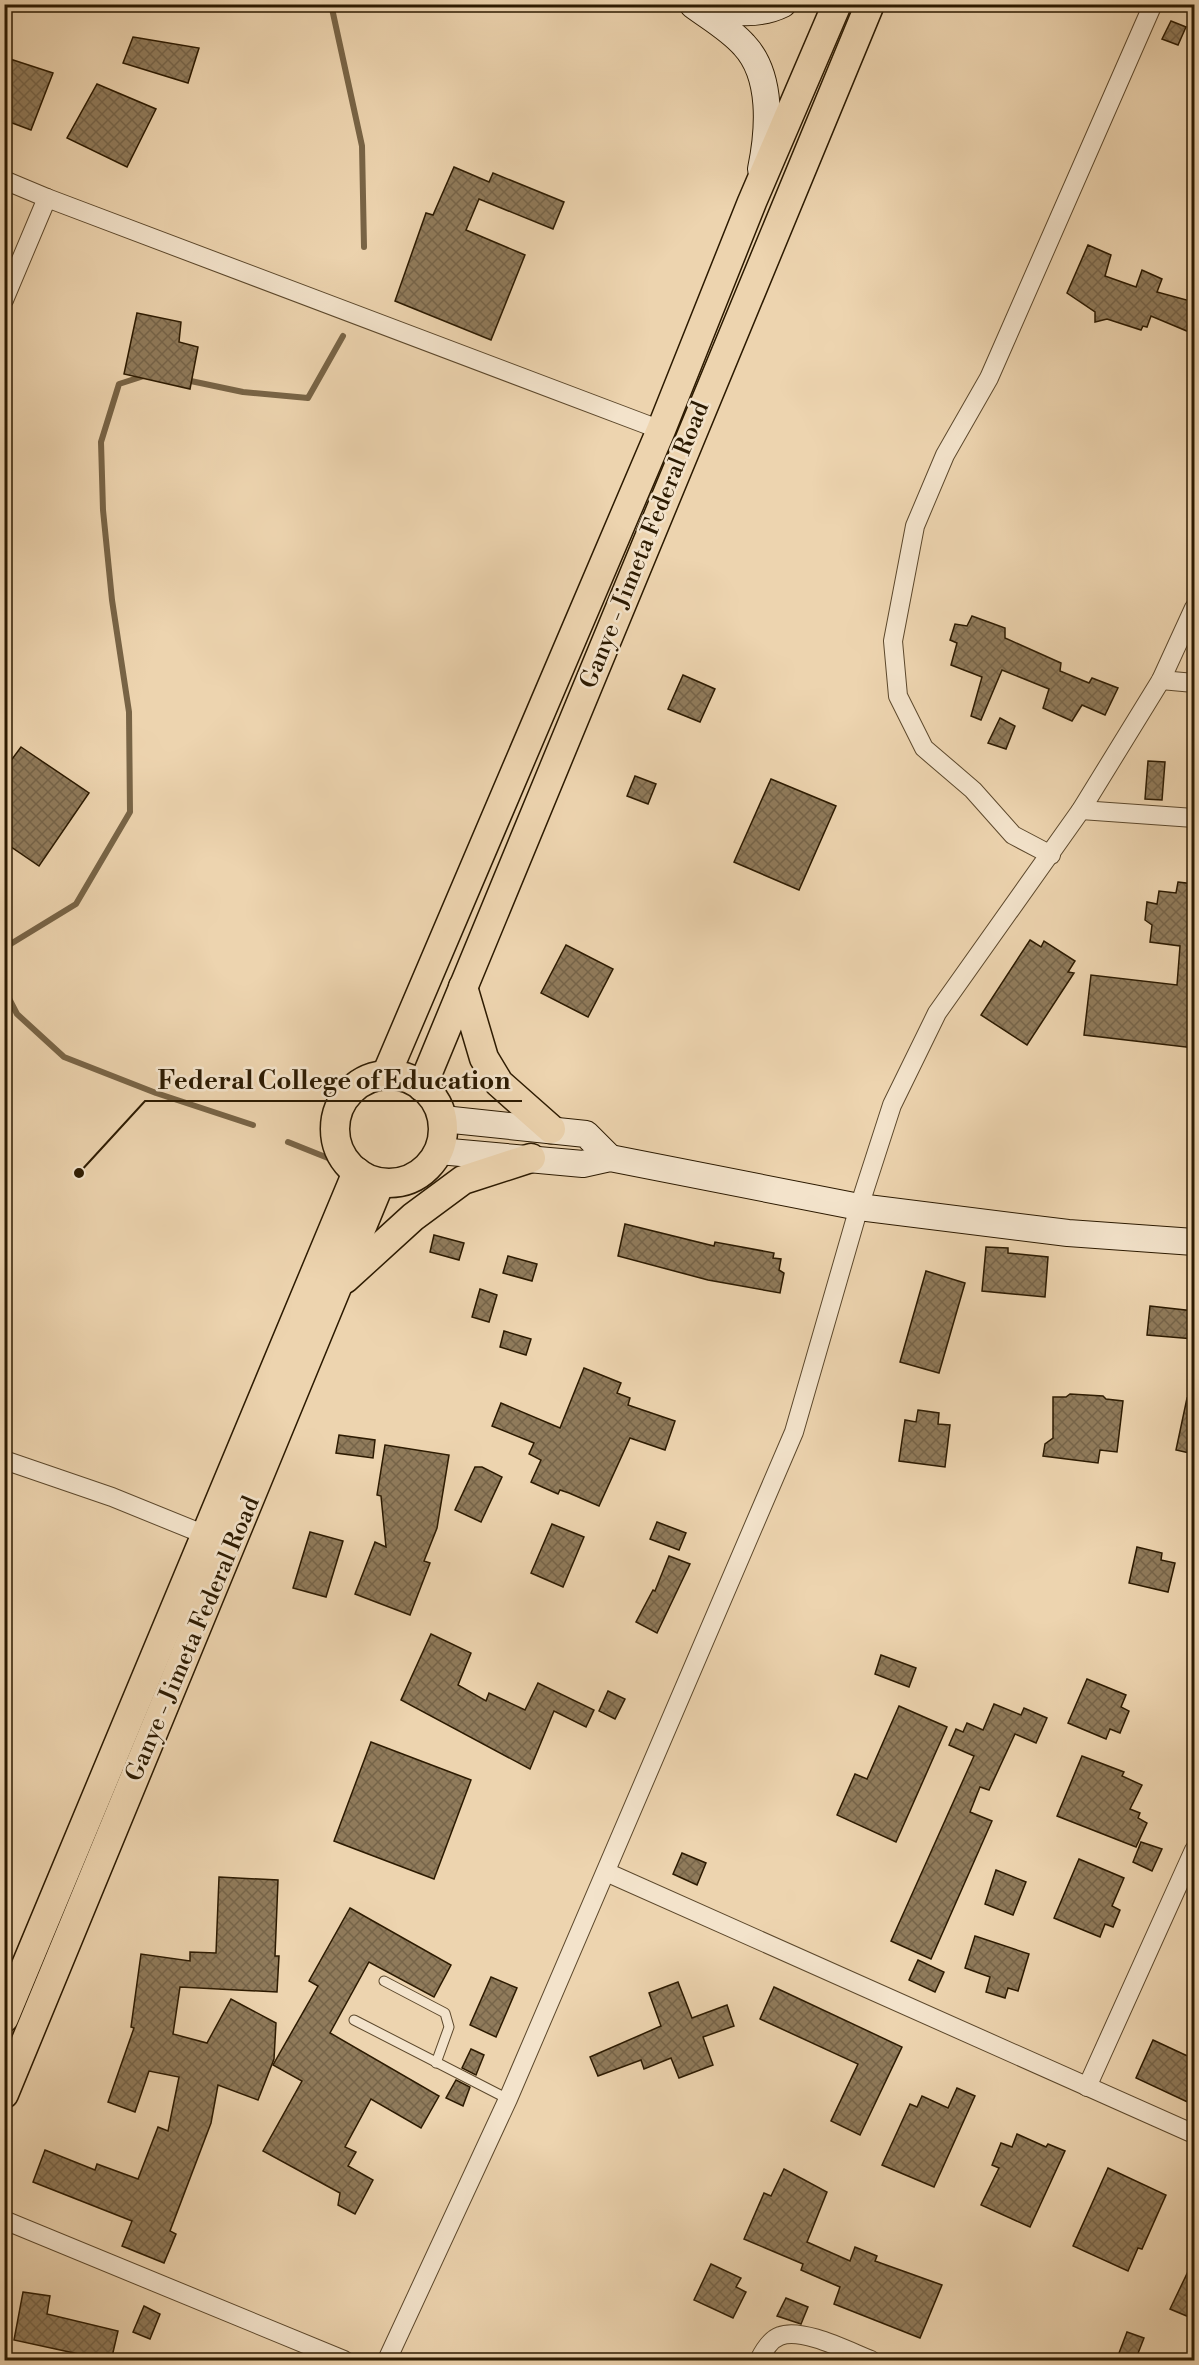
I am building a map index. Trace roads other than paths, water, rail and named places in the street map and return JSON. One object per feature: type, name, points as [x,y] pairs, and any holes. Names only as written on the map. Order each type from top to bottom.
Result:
[{"type":"main road","points":[[692,5],[739,13],[759,13],[783,4]]},
{"type":"main road","name":"Ganye - Jimeta Federal Road","points":[[386,1075],[661,430],[752,202],[837,4]]},
{"type":"main road","name":"Ganye - Jimeta Federal Road","points":[[423,1087],[870,4]]},
{"type":"main road","points":[[692,5],[744,44],[760,76],[766,98],[766,138],[752,202]]},
{"type":"main road","points":[[463,987],[484,1058],[499,1083],[551,1129]]},
{"type":"main road","points":[[386,1075],[399,1076],[423,1087],[432,1096],[443,1119],[444,1132],[439,1151],[428,1167],[406,1181],[368,1177],[347,1163],[338,1146],[335,1126],[337,1114],[351,1091],[373,1078],[386,1075]]},
{"type":"main road","points":[[443,1119],[586,1134],[610,1158]]},
{"type":"main road","points":[[439,1151],[583,1164],[610,1158],[859,1207],[1068,1233],[1194,1242]]},
{"type":"main road","points":[[339,1285],[413,1217],[463,1180],[531,1158]]},
{"type":"main road","name":"Ganye - Jimeta Federal Road","points":[[4,2094],[339,1285],[368,1177]]},
{"type":"main road","name":"Ganye - Jimeta Federal Road","points":[[4,2018],[204,1534],[368,1177]]},
{"type":"street","points":[[1052,855],[1013,835],[973,790],[924,748],[898,696],[893,641],[915,526],[945,455],[989,378],[1153,4]]},
{"type":"street","points":[[4,180],[661,430]]},
{"type":"street","points":[[4,300],[47,198]]},
{"type":"street","points":[[387,2361],[508,2099],[794,1432],[859,1207],[892,1105],[937,1013],[1052,855],[1081,810],[1161,680],[1194,608]]},
{"type":"street","points":[[1161,680],[1194,683]]},
{"type":"street","points":[[1081,810],[1194,818]]},
{"type":"street","points":[[4,1460],[112,1497],[232,1546]]},
{"type":"street","points":[[1087,2087],[1194,1850]]},
{"type":"street","points":[[606,1872],[1194,2134]]},
{"type":"street","points":[[4,2220],[344,2361]]},
{"type":"street","points":[[759,2361],[763,2351],[780,2336],[801,2335],[871,2361]]},
{"type":"lane","points":[[384,1981],[445,2013],[449,2027],[436,2063]]},
{"type":"lane","points":[[354,2020],[508,2099]]},
{"type":"waterway","points":[[331,4],[362,146],[364,247]]},
{"type":"waterway","points":[[186,380],[243,392],[308,398],[343,336]]},
{"type":"waterway","points":[[4,948],[76,904],[130,812],[129,712],[112,600],[103,510],[101,442],[119,384],[147,375]]},
{"type":"waterway","points":[[4,989],[17,1014],[64,1057],[156,1093],[253,1125]]},
{"type":"waterway","points":[[288,1142],[328,1158]]},
{"type":"place","name":"Federal College of Education","points":[[79,1173]]}]
